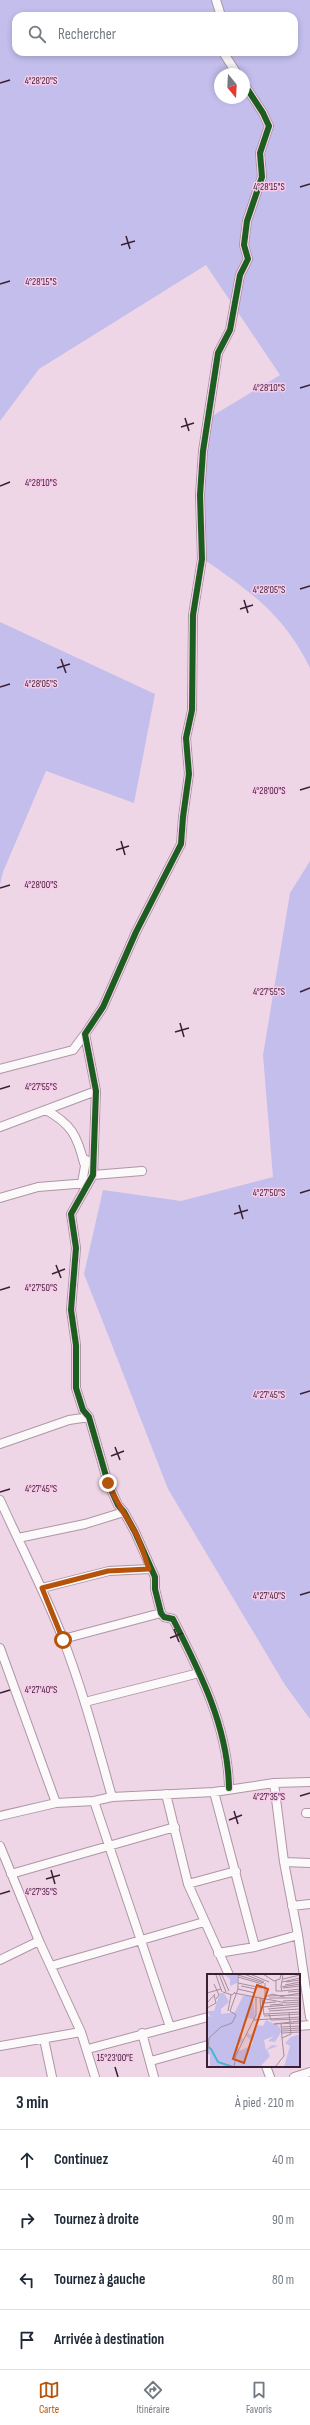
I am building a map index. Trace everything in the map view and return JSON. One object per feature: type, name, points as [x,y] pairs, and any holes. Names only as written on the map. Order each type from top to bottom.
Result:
[{"type":"street","points":[[216,0],[220,12]]},
{"type":"street","points":[[226,56],[233,68]]},
{"type":"street","points":[[0,1069],[73,1050],[86,1034],[103,1007],[136,932],[181,844],[189,774],[186,738],[192,710],[193,615],[202,559],[200,495],[203,451],[218,353],[230,330],[240,275],[248,259],[244,245],[247,222],[262,177],[260,153],[269,126],[263,113],[250,93]]},
{"type":"street","points":[[86,1034],[96,1091],[93,1175]]},
{"type":"street","points":[[0,1127],[96,1091]]},
{"type":"street","points":[[46,1110],[63,1120],[79,1142],[84,1163],[85,1183]]},
{"type":"street","points":[[84,1163],[94,1149]]},
{"type":"street","points":[[142,1171],[93,1175],[85,1183],[71,1214],[76,1248],[71,1310],[76,1345],[76,1388],[83,1410],[88,1417],[108,1483],[118,1505],[124,1512],[135,1532],[149,1569],[155,1577],[155,1589],[161,1613],[164,1617],[173,1619],[199,1673],[219,1723],[229,1769],[229,1788]]},
{"type":"street","points":[[0,1198],[38,1187],[85,1183]]},
{"type":"street","points":[[0,1444],[69,1420],[88,1417]]},
{"type":"street","points":[[1,1506],[42,1588],[63,1640],[85,1702],[112,1797]]},
{"type":"street","points":[[18,1538],[85,1524],[124,1512]]},
{"type":"street","points":[[42,1588],[108,1571],[149,1569]]},
{"type":"street","points":[[63,1640],[161,1613]]},
{"type":"street","points":[[0,1648],[9,1669],[56,1803]]},
{"type":"street","points":[[0,1672],[9,1669]]},
{"type":"street","points":[[85,1702],[199,1673]]},
{"type":"street","points":[[0,1816],[56,1803],[94,1801],[112,1797],[214,1792],[229,1788],[274,1783],[310,1782]]},
{"type":"street","points":[[274,1783],[284,1862],[298,1935],[308,1976],[303,1996],[310,2017]]},
{"type":"street","points":[[214,1792],[255,1947]]},
{"type":"street","points":[[166,1794],[188,1884],[228,1974]]},
{"type":"street","points":[[94,1801],[108,1847],[142,1939],[170,2027]]},
{"type":"street","points":[[11,1874],[175,1827]]},
{"type":"street","points":[[0,1846],[3,1865],[11,1874],[39,1941],[81,2032],[88,2049],[95,2077]]},
{"type":"street","points":[[284,1862],[310,1863]]},
{"type":"street","points":[[188,1884],[236,1871]]},
{"type":"street","points":[[292,1906],[310,1904]]},
{"type":"street","points":[[51,1966],[204,1922]]},
{"type":"street","points":[[218,1953],[255,1947],[298,1935]]},
{"type":"street","points":[[0,1960],[39,1941]]},
{"type":"street","points":[[88,2049],[142,2033],[207,2017]]},
{"type":"street","points":[[300,2026],[310,2025]]},
{"type":"street","points":[[0,2046],[44,2040],[81,2032]]},
{"type":"street","points":[[142,2033],[151,2061],[154,2077]]},
{"type":"street","points":[[44,2040],[52,2077]]},
{"type":"street","points":[[151,2061],[207,2045]]},
{"type":"street","points":[[266,2067],[270,2077]]},
{"type":"street","points":[[294,2077],[310,2072]]},
{"type":"shaded area","points":[[0,0],[310,0],[310,668],[300,649],[278,619],[238,583],[205,560],[204,421],[280,375],[206,265],[39,369],[0,421]]},
{"type":"shaded area","points":[[0,622],[155,694],[134,803],[46,771],[3,872],[0,885]]},
{"type":"shaded area","points":[[310,861],[310,1719],[285,1685],[168,1489],[84,1274],[103,1190],[181,1201],[273,1177],[263,1055],[290,893]]},
{"type":"cycle path","points":[[229,1788],[224,1743],[211,1700],[173,1619],[164,1617],[161,1613],[155,1589],[155,1577],[135,1532],[124,1512],[118,1505],[108,1483],[89,1417],[83,1410],[76,1388],[76,1345],[71,1310],[76,1248],[71,1214],[93,1175],[96,1091],[85,1034],[103,1007],[136,932],[181,844],[189,774],[186,738],[192,710],[193,615],[202,559],[200,495],[203,451],[218,353],[230,330],[240,275],[248,259],[244,245],[247,221],[262,177],[260,153],[269,126],[263,113],[250,93]]},
{"type":"route","points":[[63,1640],[42,1588],[108,1571],[149,1569],[135,1532],[124,1512],[118,1505],[108,1483]]}]
